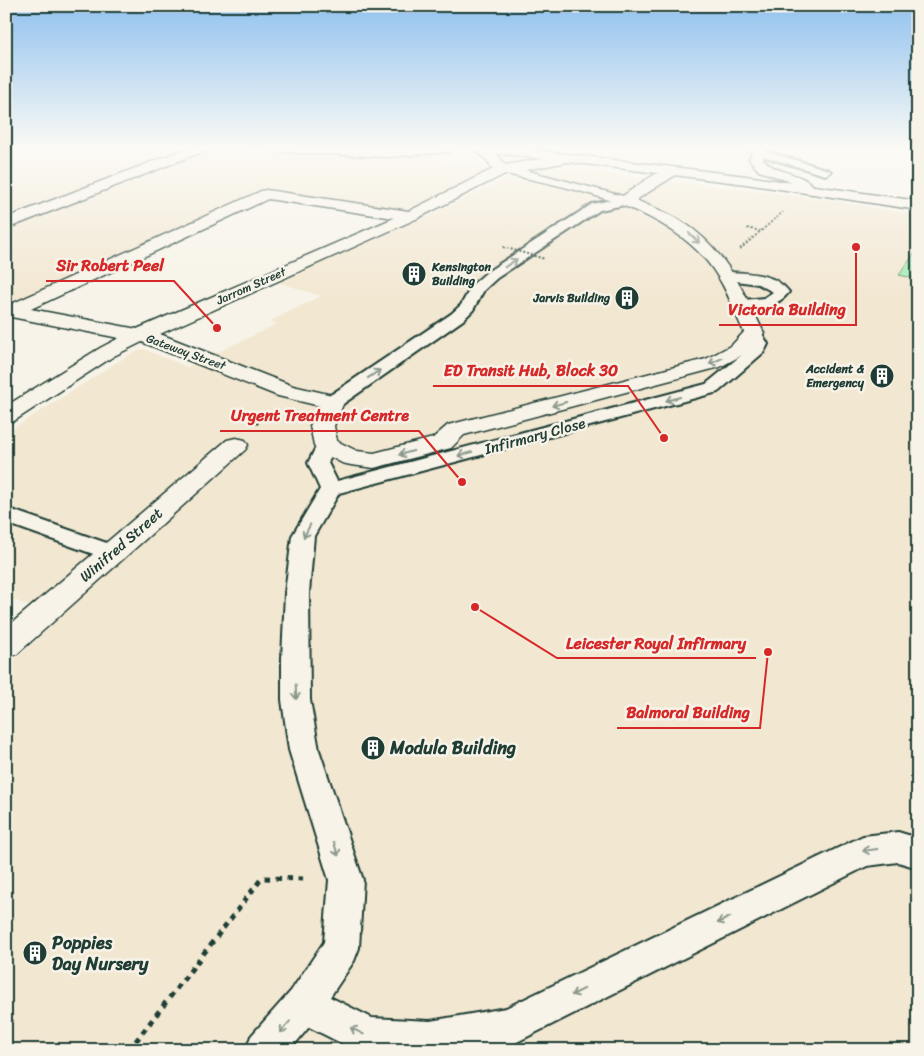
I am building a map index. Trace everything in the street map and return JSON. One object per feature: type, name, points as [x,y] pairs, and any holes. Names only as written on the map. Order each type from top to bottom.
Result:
[{"type":"street","points":[[6,224],[74,197]]},
{"type":"street","points":[[8,310],[259,197]]},
{"type":"street","points":[[288,197],[411,216]]},
{"type":"street","name":"Jarrom Street","points":[[6,416],[107,352],[139,336],[411,216],[448,197]]},
{"type":"street","name":"Infirmary Close","points":[[326,445],[351,458],[374,461],[442,443],[456,430],[712,363],[739,350],[754,333],[726,276],[710,254],[690,234],[674,223],[625,201],[612,197]]},
{"type":"street","points":[[625,201],[630,197]]},
{"type":"street","points":[[862,197],[918,206]]},
{"type":"street","name":"Gateway Street","points":[[8,310],[151,338],[286,391],[333,402]]},
{"type":"street","points":[[326,445],[322,426],[333,402]]},
{"type":"street","name":"Winifred Street","points":[[6,646],[236,445]]},
{"type":"lane","points":[[333,402],[457,317],[468,307],[477,288],[492,275],[596,207],[625,201]]},
{"type":"lane","points":[[726,276],[764,281],[777,286],[781,292],[778,297],[771,301],[739,304]]},
{"type":"lane","name":"Infirmary Close","points":[[331,489],[712,388],[756,352],[760,344],[754,333]]},
{"type":"lane","points":[[265,1050],[304,1004],[341,948],[346,880],[304,750],[296,700],[297,593],[303,536],[331,489],[318,463],[326,445]]},
{"type":"lane","points":[[12,518],[113,552]]},
{"type":"lane","points":[[304,1004],[370,1038],[430,1040],[509,1027],[863,851],[898,847],[918,853]]},
{"type":"path","points":[[710,254],[740,249],[799,197]]},
{"type":"path","points":[[747,228],[761,231]]},
{"type":"path","points":[[503,248],[545,259]]},
{"type":"path","points":[[236,445],[286,391]]},
{"type":"path","points":[[129,1050],[262,878],[346,880]]},
{"type":"shaded area","points":[[6,197],[259,197],[6,309]]},
{"type":"shaded area","points":[[295,197],[433,197],[406,210]]},
{"type":"shaded area","points":[[467,197],[809,197],[918,215],[918,1050],[6,1050],[6,667],[60,618],[6,597],[6,433],[127,356],[143,349],[187,367],[277,324],[271,321],[321,296],[278,282]]},
{"type":"green space","points":[[914,254],[918,254],[918,279],[899,275]]},
{"type":"place","name":"Victoria Building","points":[[856,247]]},
{"type":"place","name":"Kensington Building","points":[[414,274]]},
{"type":"place","name":"Jarvis Building","points":[[627,298]]},
{"type":"place","name":"Sir Robert Peel","points":[[217,328]]},
{"type":"place","name":"Accident & Emergency","points":[[882,376]]},
{"type":"place","name":"ED Transit Hub, Block 30","points":[[664,438]]},
{"type":"place","name":"Urgent Treatment Centre","points":[[462,482]]},
{"type":"place","name":"Leicester Royal Infirmary","points":[[475,607]]},
{"type":"place","name":"Balmoral Building","points":[[768,652]]},
{"type":"place","name":"Modula Building","points":[[373,748]]},
{"type":"place","name":"Poppies Day Nursery","points":[[35,953]]}]
